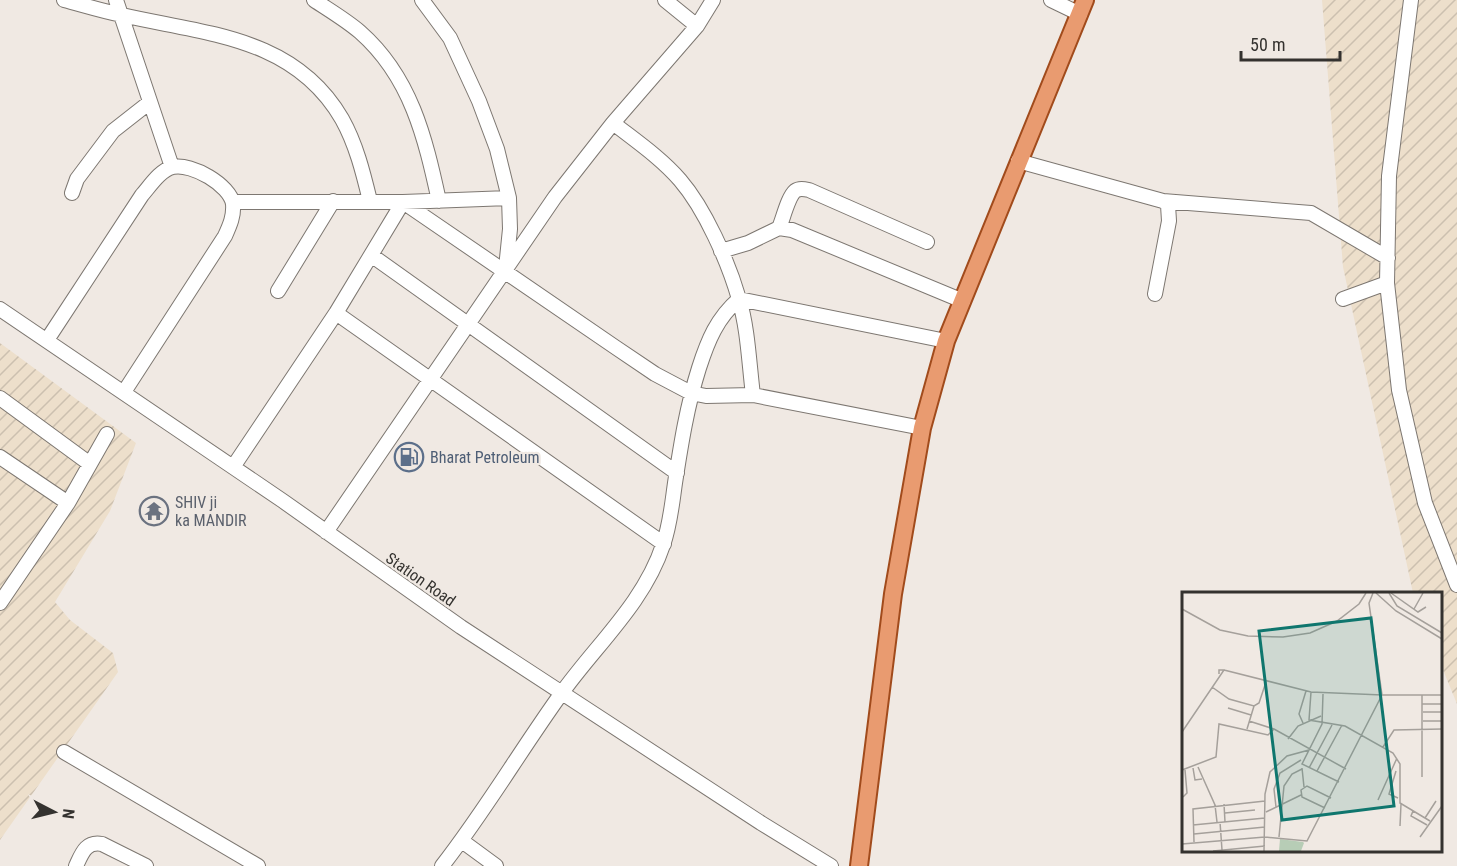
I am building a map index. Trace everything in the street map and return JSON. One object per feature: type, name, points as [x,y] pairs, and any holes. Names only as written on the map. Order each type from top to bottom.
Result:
[{"type":"main road","points":[[859,866],[893,594],[922,428],[946,341],[1083,7]]},
{"type":"street","points":[[64,0],[121,15],[222,35],[255,46],[286,61],[318,88],[341,118],[359,157],[370,201]]},
{"type":"street","points":[[116,0],[172,167]]},
{"type":"street","points":[[314,0],[360,31],[389,64],[414,109],[427,146],[439,201]]},
{"type":"street","points":[[422,0],[450,38],[479,101],[496,149],[509,198],[510,229],[506,270]]},
{"type":"street","points":[[665,0],[697,26]]},
{"type":"street","points":[[326,532],[555,196],[613,123],[697,26],[713,0]]},
{"type":"street","points":[[1052,0],[1083,7]]},
{"type":"street","points":[[1411,0],[1389,176],[1387,283],[1399,390],[1425,503],[1457,585]]},
{"type":"street","points":[[72,192],[77,179],[113,131],[150,102]]},
{"type":"street","points":[[613,123],[655,156],[680,180],[702,210],[721,251],[739,299],[746,332],[753,394]]},
{"type":"street","points":[[1018,162],[1163,201],[1311,213],[1388,258]]},
{"type":"street","points":[[47,340],[142,195],[159,176],[172,167],[187,168],[206,175],[225,189],[233,202],[233,219],[225,236],[124,392]]},
{"type":"street","points":[[779,228],[791,197],[795,191],[801,189],[809,190],[927,242]]},
{"type":"street","points":[[233,202],[404,202],[509,198]]},
{"type":"street","points":[[278,291],[333,201]]},
{"type":"street","points":[[1155,294],[1170,214],[1168,205],[1163,201]]},
{"type":"street","points":[[404,202],[639,363],[692,393],[706,396],[753,394],[922,428]]},
{"type":"street","points":[[233,467],[336,314],[404,202]]},
{"type":"street","points":[[721,251],[748,243],[779,228],[792,230],[963,301]]},
{"type":"street","points":[[371,255],[677,472]]},
{"type":"street","points":[[1343,299],[1387,283]]},
{"type":"street","points":[[442,866],[462,841],[561,694],[633,601],[655,565],[664,544],[692,393],[714,327],[726,309],[739,299],[946,341]]},
{"type":"street","name":"Station Road","points":[[0,309],[233,467],[461,627],[561,694],[831,866]]},
{"type":"street","points":[[336,314],[664,544]]},
{"type":"street","points":[[0,398],[90,464]]},
{"type":"street","points":[[0,603],[68,503],[107,434]]},
{"type":"street","points":[[0,458],[68,503]]},
{"type":"street","points":[[64,752],[258,866]]},
{"type":"street","points":[[462,841],[496,866]]},
{"type":"street","points":[[76,866],[83,851],[88,845],[95,843],[102,844],[146,866]]},
{"type":"shaded area","points":[[1322,0],[1457,0],[1457,704],[1442,667],[1442,592],[1413,592],[1343,267]]},
{"type":"shaded area","points":[[0,343],[136,443],[110,511],[55,602],[70,620],[113,653],[118,672],[0,840]]},
{"type":"place","name":"Bharat Petroleum","points":[[409,457]]},
{"type":"place","name":"SHIV ji ka MANDIR","points":[[154,511]]}]
